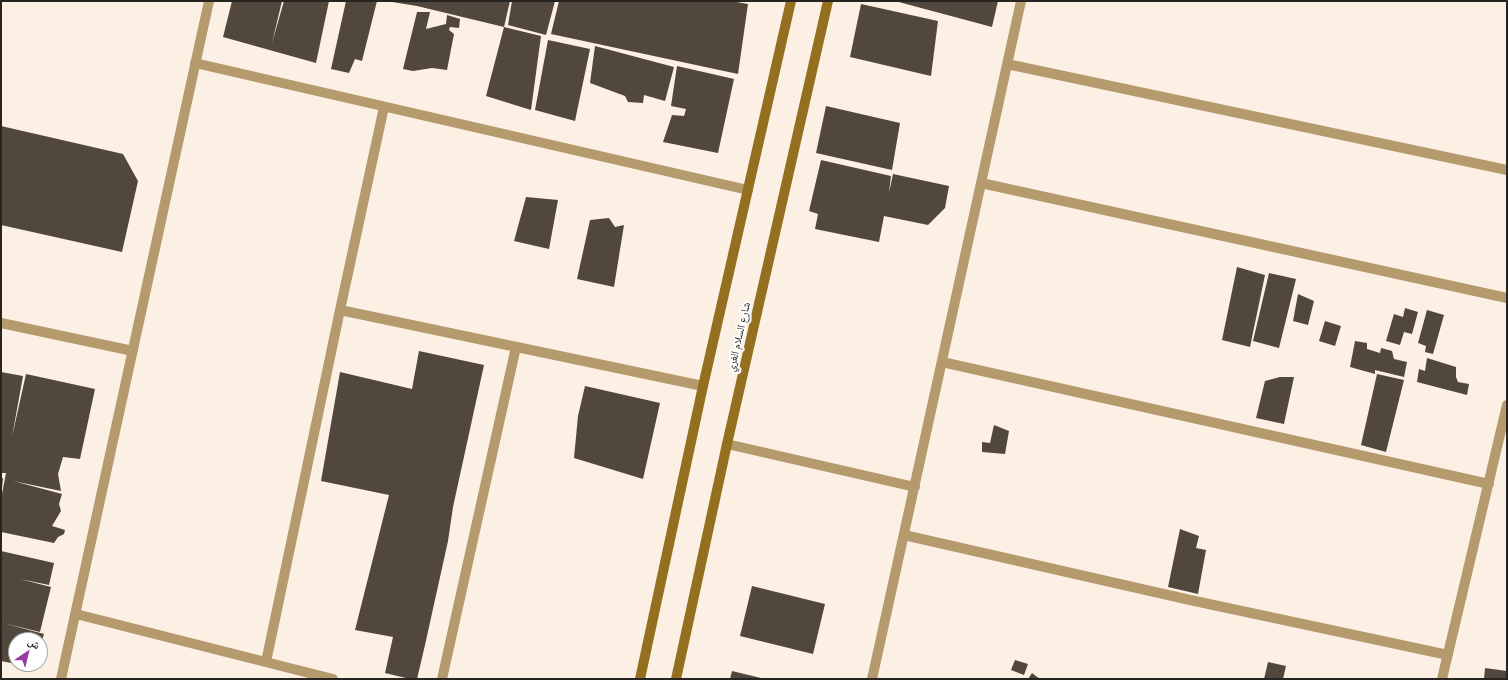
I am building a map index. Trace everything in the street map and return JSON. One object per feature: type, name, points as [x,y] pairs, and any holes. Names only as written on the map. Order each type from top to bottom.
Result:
[{"type":"main road","points":[[640,679],[703,386],[791,1]]},
{"type":"main road","name":"شارع السلام الغري","points":[[676,679],[726,444],[828,1]]},
{"type":"street","points":[[61,679],[209,1]]},
{"type":"street","points":[[872,679],[1021,1]]},
{"type":"street","points":[[195,63],[748,190]]},
{"type":"street","points":[[1007,64],[1507,170]]},
{"type":"street","points":[[266,662],[384,107]]},
{"type":"street","points":[[981,182],[1507,298]]},
{"type":"street","points":[[340,310],[703,386]]},
{"type":"street","points":[[1,323],[133,351]]},
{"type":"street","points":[[442,679],[516,347]]},
{"type":"street","points":[[942,362],[1489,484]]},
{"type":"street","points":[[1442,679],[1507,405]]},
{"type":"street","points":[[726,444],[915,487]]},
{"type":"street","points":[[904,535],[1190,600],[1448,655]]},
{"type":"street","points":[[76,614],[333,679]]},
{"type":"building","points":[[232,1],[282,1],[272,43],[284,1],[329,1],[316,63],[223,37]]},
{"type":"building","points":[[346,1],[377,1],[362,61],[355,59],[349,73],[331,69]]},
{"type":"building","points":[[386,1],[510,1],[504,27],[417,6]]},
{"type":"building","points":[[512,1],[555,1],[546,35],[508,25]]},
{"type":"building","points":[[559,1],[731,1],[748,4],[738,74],[551,34]]},
{"type":"building","points":[[895,1],[998,1],[992,27]]},
{"type":"building","points":[[861,4],[938,21],[931,76],[850,57]]},
{"type":"building","points":[[417,12],[430,12],[426,29],[446,24],[447,15],[460,19],[459,28],[450,27],[449,30],[454,34],[447,70],[432,68],[413,71],[403,69]]},
{"type":"building","points":[[504,27],[541,36],[531,110],[486,96]]},
{"type":"building","points":[[548,40],[590,49],[575,121],[535,110]]},
{"type":"building","points":[[595,46],[674,67],[665,101],[644,95],[643,103],[628,102],[625,96],[590,83]]},
{"type":"building","points":[[677,66],[734,79],[718,153],[663,142],[672,115],[684,116],[686,109],[671,106]]},
{"type":"building","points":[[826,106],[900,123],[892,170],[816,153]]},
{"type":"building","points":[[1,126],[123,154],[138,181],[122,252],[1,225]]},
{"type":"building","points":[[821,160],[891,176],[889,193],[893,174],[949,186],[945,208],[928,225],[884,216],[879,242],[815,229],[818,214],[809,211]]},
{"type":"building","points":[[526,197],[558,200],[549,249],[514,241]]},
{"type":"building","points":[[609,218],[615,227],[624,225],[614,287],[577,279],[590,220]]},
{"type":"building","points":[[1237,267],[1265,275],[1250,347],[1222,340]]},
{"type":"building","points":[[1269,273],[1296,279],[1279,348],[1253,341]]},
{"type":"building","points":[[1298,294],[1314,301],[1308,325],[1293,321]]},
{"type":"building","points":[[1405,308],[1418,312],[1412,334],[1404,332],[1400,345],[1386,341],[1394,314],[1403,317]]},
{"type":"building","points":[[1427,310],[1444,315],[1433,354],[1425,352],[1426,346],[1418,343]]},
{"type":"building","points":[[1325,321],[1341,326],[1335,346],[1319,341]]},
{"type":"building","points":[[1355,341],[1367,343],[1367,349],[1380,353],[1381,348],[1392,351],[1394,359],[1407,362],[1404,377],[1375,370],[1375,374],[1350,367]]},
{"type":"building","points":[[419,351],[484,365],[453,507],[448,541],[417,679],[410,679],[385,673],[393,637],[355,630],[389,495],[321,481],[340,372],[412,389]]},
{"type":"building","points":[[1427,358],[1456,367],[1456,377],[1458,382],[1469,384],[1467,395],[1417,382],[1419,369],[1425,371]]},
{"type":"building","points":[[1,372],[23,376],[12,437],[26,374],[95,389],[80,459],[63,457],[58,474],[61,491],[13,481],[62,494],[59,504],[61,511],[52,526],[65,530],[64,534],[58,537],[54,543],[1,532],[1,499],[6,473],[1,473]]},
{"type":"building","points":[[1377,374],[1404,380],[1386,452],[1361,445]]},
{"type":"building","points":[[1280,377],[1294,377],[1284,424],[1256,418],[1265,381]]},
{"type":"building","points":[[585,386],[660,403],[643,479],[574,458],[578,416]]},
{"type":"building","points":[[994,425],[1009,431],[1005,454],[982,452],[982,442],[990,443]]},
{"type":"building","points":[[1,478],[3,478],[2,488],[1,488]]},
{"type":"building","points":[[1180,529],[1199,536],[1196,548],[1206,550],[1198,594],[1168,587]]},
{"type":"building","points":[[1,551],[54,563],[49,585],[20,579],[51,587],[40,632],[3,623],[37,632],[8,632],[8,662],[1,661]]},
{"type":"building","points":[[752,586],[825,604],[813,654],[740,636]]},
{"type":"building","points":[[1015,660],[1028,664],[1024,675],[1011,670]]},
{"type":"building","points":[[1268,662],[1286,666],[1283,679],[1264,679]]},
{"type":"building","points":[[1485,668],[1507,671],[1507,679],[1484,679]]},
{"type":"building","points":[[732,671],[761,678],[761,679],[730,679]]},
{"type":"building","points":[[1032,673],[1040,679],[1028,679]]}]
